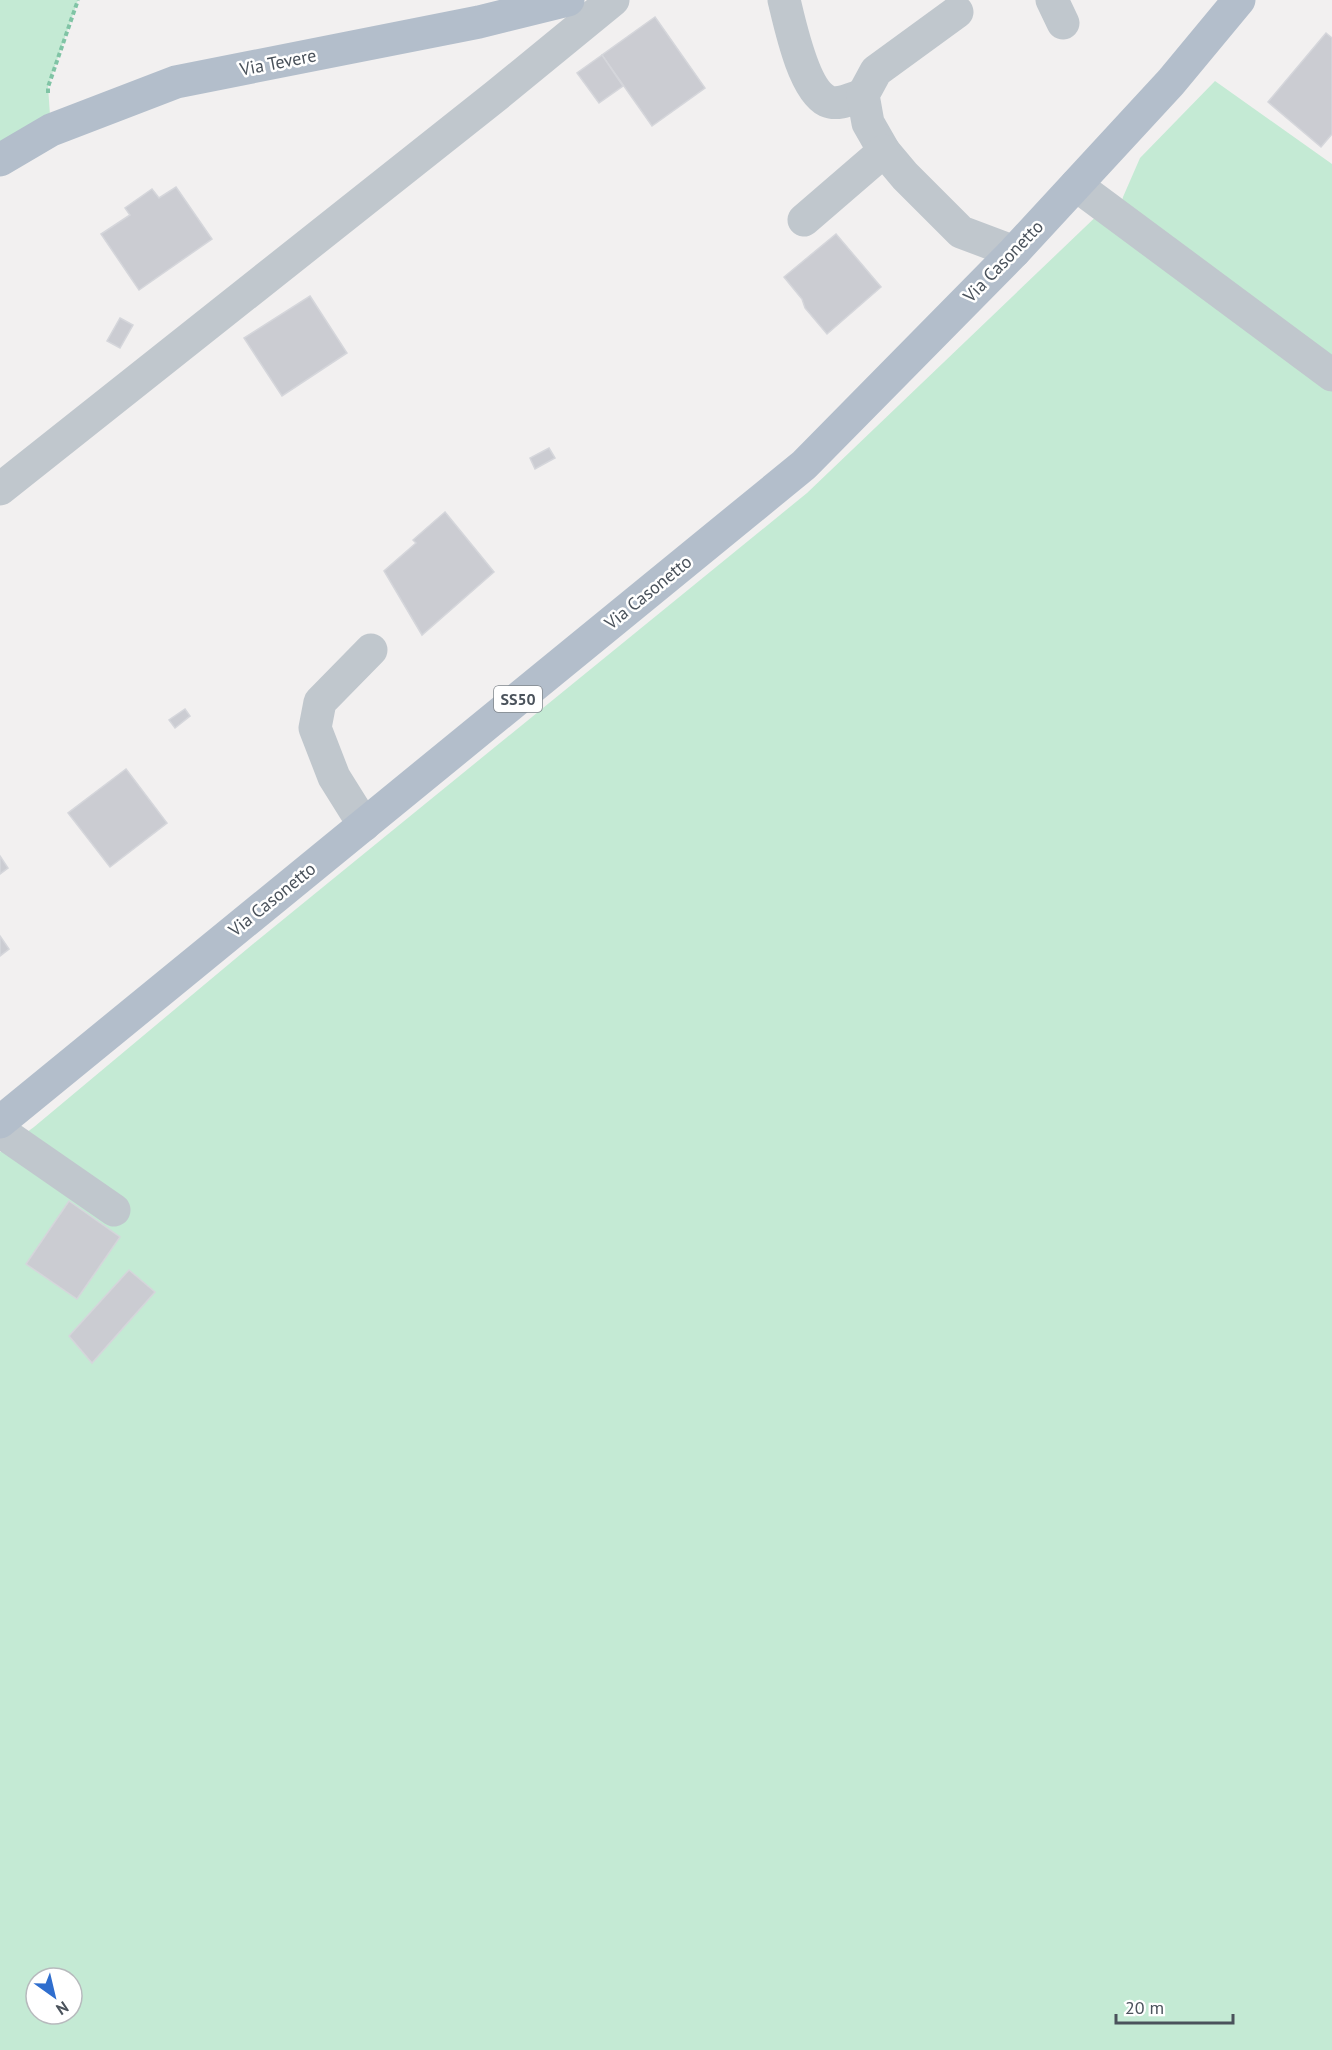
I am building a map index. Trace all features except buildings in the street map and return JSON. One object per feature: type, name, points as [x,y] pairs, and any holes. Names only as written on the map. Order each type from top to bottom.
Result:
[{"type":"main road","name":"Via Tevere","points":[[0,160],[51,130],[176,82],[489,9],[568,0]]},
{"type":"main road","name":"Via Casonetto","points":[[0,1122],[804,465],[1014,252],[1171,82],[1239,0]]},
{"type":"street","points":[[0,489],[613,0]]},
{"type":"street","points":[[784,0],[800,61],[817,91],[827,101],[838,102],[863,95]]},
{"type":"street","points":[[957,12],[876,71],[863,95],[868,123],[884,152],[961,232],[1014,252]]},
{"type":"street","points":[[804,220],[884,152]]},
{"type":"street","points":[[1076,185],[1332,375]]},
{"type":"street","points":[[364,825],[334,777],[315,728],[320,702],[371,650]]},
{"type":"street","points":[[0,1131],[114,1210]]},
{"type":"path","points":[[51,130],[48,87],[78,0]]},
{"type":"green space","points":[[0,0],[78,0],[48,86],[51,130],[0,160]]},
{"type":"green space","points":[[1215,81],[1332,164],[1332,2050],[0,2050],[0,1152],[34,1127],[253,944],[807,493],[1106,207],[1118,216],[1123,197],[1140,158]]}]
